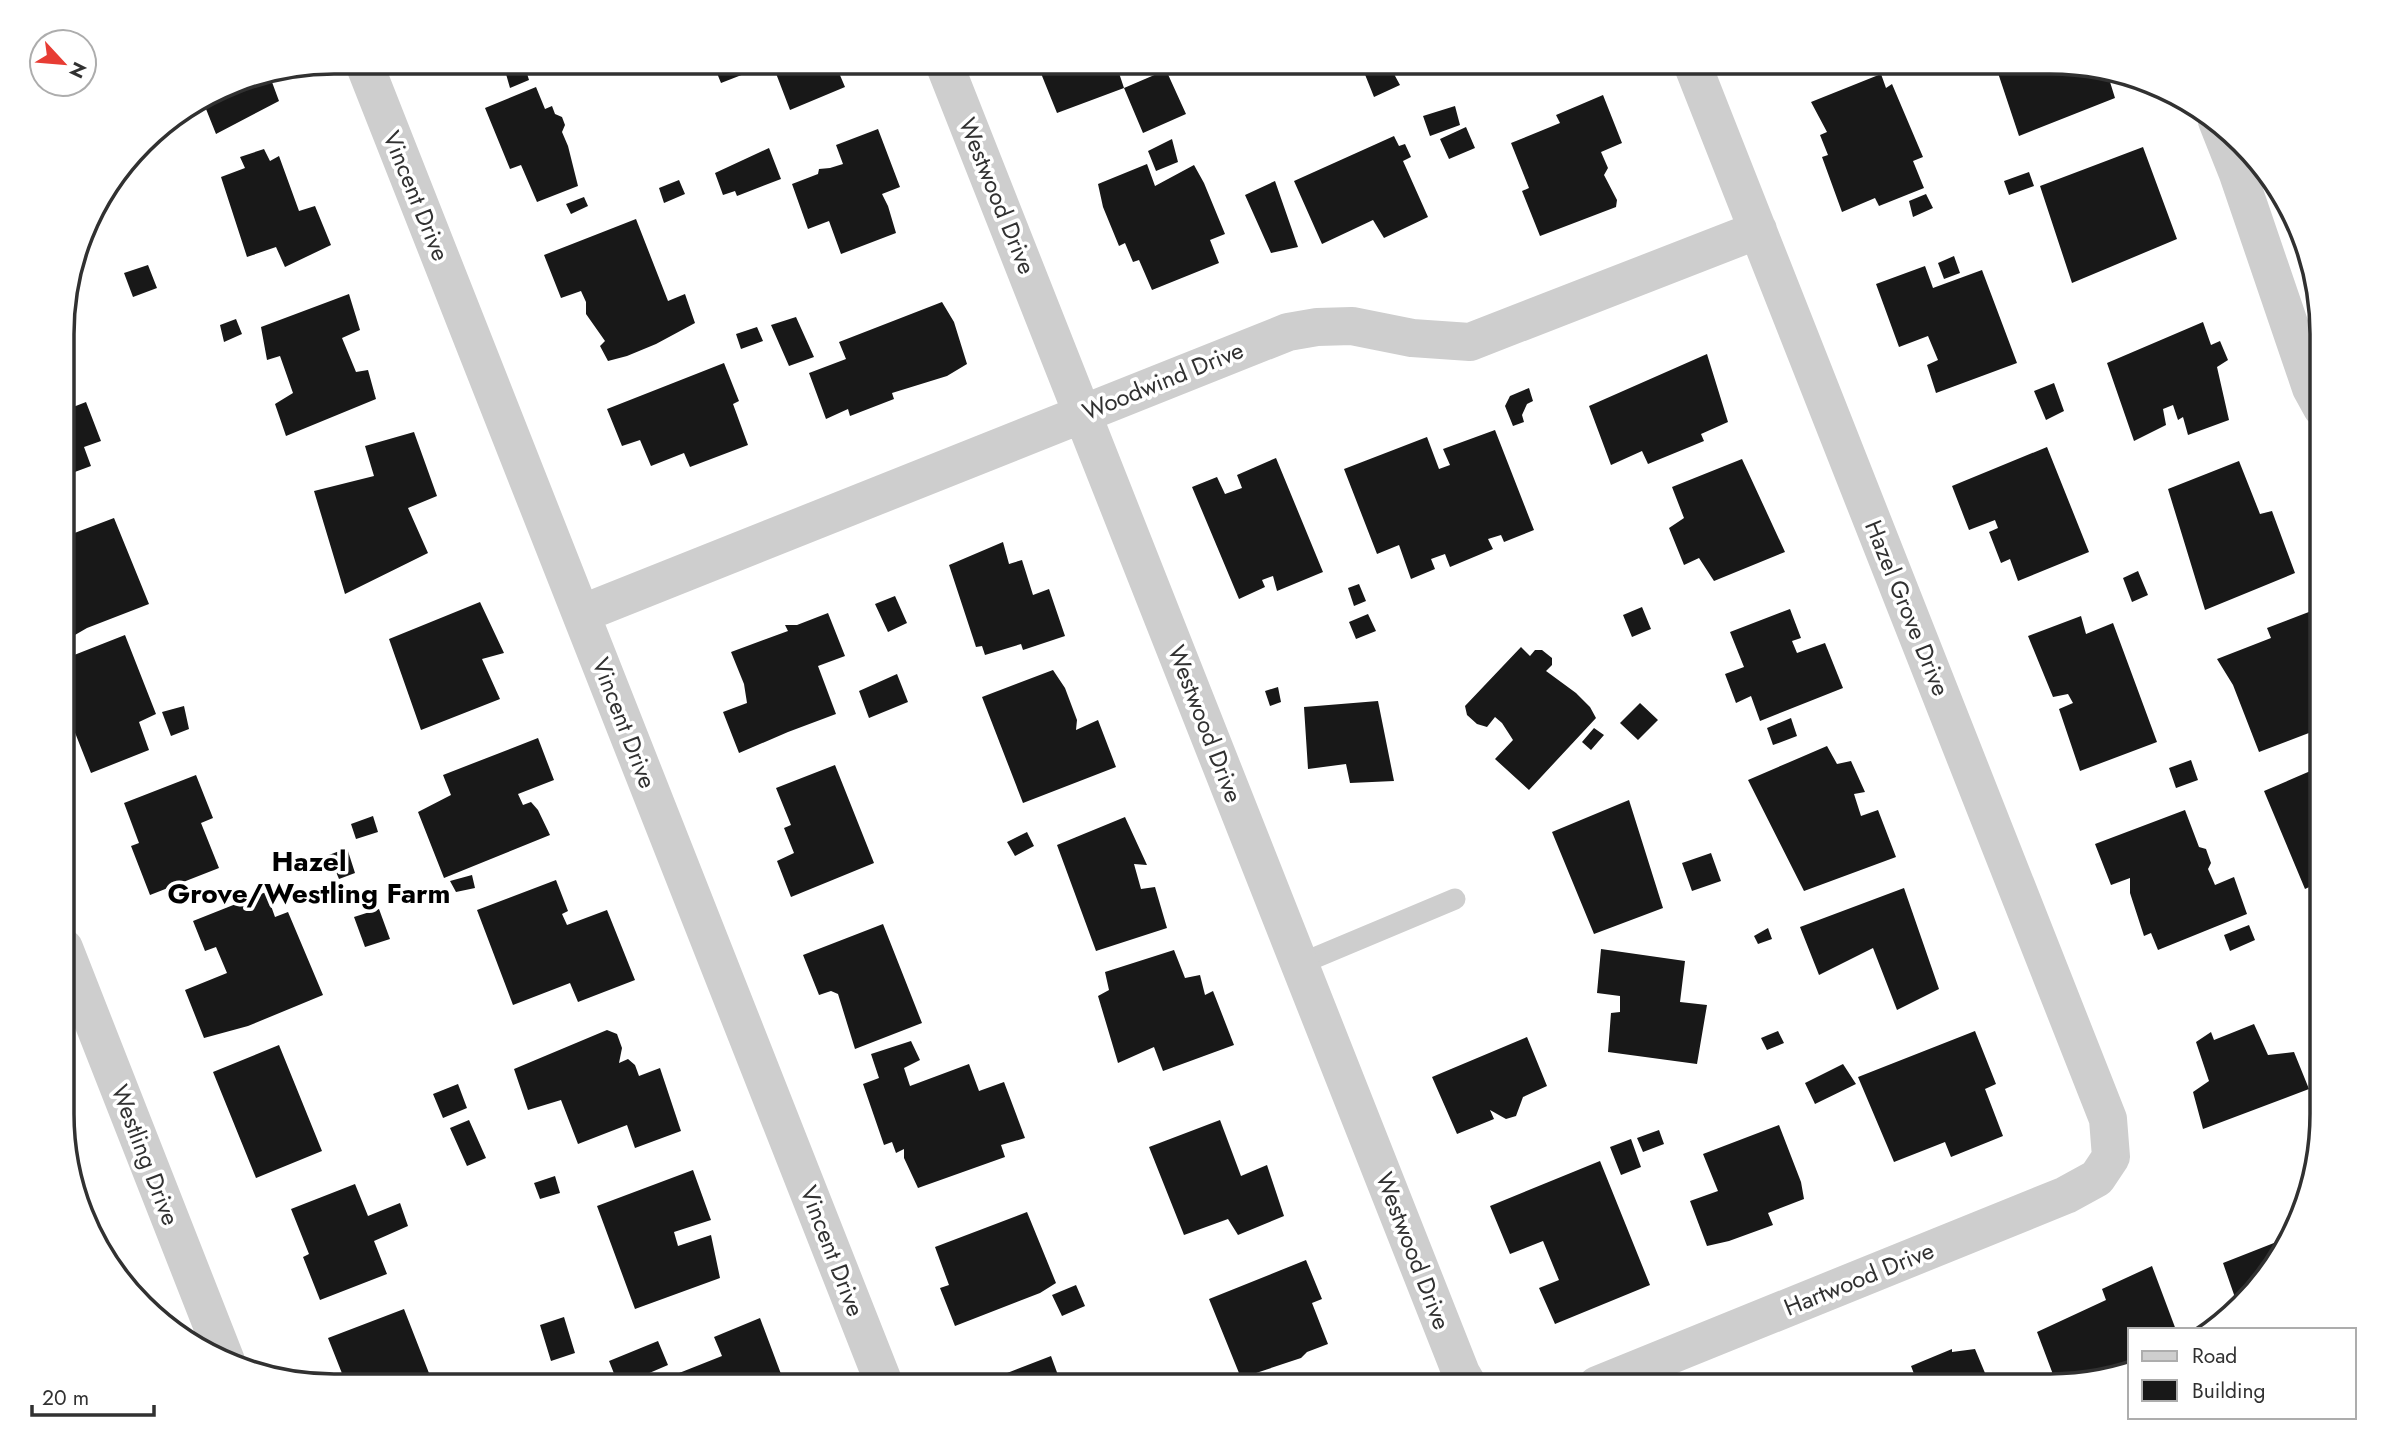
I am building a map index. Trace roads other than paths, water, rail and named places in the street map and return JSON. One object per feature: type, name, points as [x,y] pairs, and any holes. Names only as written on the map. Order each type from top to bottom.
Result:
[{"type":"street","name":"Vincent Drive","points":[[368,74],[880,1374]]},
{"type":"street","name":"Westwood Drive","points":[[948,74],[1462,1374]]},
{"type":"street","name":"Hazel Grove Drive","points":[[1696,74],[2108,1119],[2111,1157]]},
{"type":"street","points":[[2249,169],[2310,384]]},
{"type":"street","name":"Woodwind Drive","points":[[581,614],[1287,332],[1317,327],[1352,326],[1412,338],[1471,341],[1758,230]]},
{"type":"street","name":"Westling Drive","points":[[74,973],[221,1348]]},
{"type":"street","name":"Hartwood Drive","points":[[1624,1374],[2066,1195],[2097,1178],[2111,1157]]},
{"type":"lane","points":[[1300,964],[1455,899]]},
{"type":"district","name":"Hazel Grove/Westling Farm","points":[[309,877]]}]
